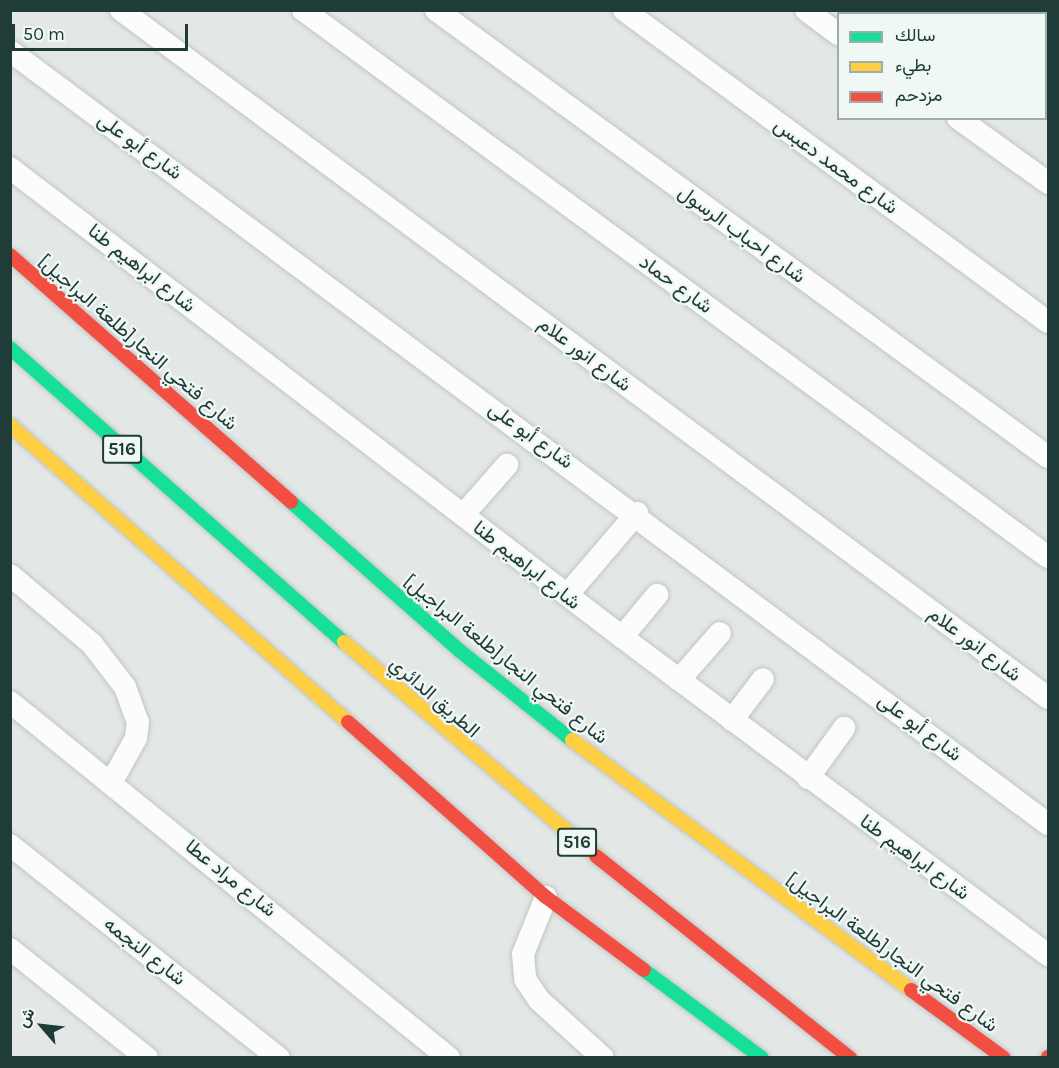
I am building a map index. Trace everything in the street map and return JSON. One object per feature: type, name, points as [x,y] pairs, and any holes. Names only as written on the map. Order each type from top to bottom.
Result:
[{"type":"main road","name":"شارع فتحي النجار[طلعة البراجيل]","points":[[10,255],[460,651],[643,796],[1004,1058]]},
{"type":"main road","name":"الطريق الدائري","points":[[10,348],[233,550],[486,767],[850,1058]]},
{"type":"main road","points":[[10,425],[197,593],[546,897],[762,1058]]},
{"type":"street","name":"شارع انور علام","points":[[121,10],[1048,698]]},
{"type":"street","name":"شارع حماد","points":[[303,10],[1048,556]]},
{"type":"street","name":"شارع احباب الرسول","points":[[436,10],[1048,457]]},
{"type":"street","name":"شارع محمد دعبس","points":[[624,10],[1048,322]]},
{"type":"street","points":[[806,10],[837,32]]},
{"type":"street","name":"شارع أبو على","points":[[10,51],[637,513],[1048,824]]},
{"type":"street","points":[[961,120],[1048,183]]},
{"type":"street","name":"شارع ابراهيم طنا","points":[[10,168],[622,637],[1048,955]]},
{"type":"street","points":[[463,515],[507,465]]},
{"type":"street","points":[[567,595],[637,513]]},
{"type":"street","points":[[10,575],[92,644],[125,687],[138,722],[136,738],[112,781]]},
{"type":"street","points":[[622,637],[657,595]]},
{"type":"street","points":[[679,680],[720,633]]},
{"type":"street","points":[[732,720],[763,679]]},
{"type":"street","name":"شارع مراد عطا","points":[[10,702],[112,781],[449,1058]]},
{"type":"street","points":[[808,777],[844,728]]},
{"type":"street","name":"شارع النجمه","points":[[10,845],[279,1058]]},
{"type":"street","points":[[546,897],[523,954],[525,979],[539,999],[603,1058]]},
{"type":"street","points":[[10,949],[147,1058]]},
{"type":"traffic: fast","points":[[10,348],[344,642]]},
{"type":"traffic: fast","points":[[291,502],[460,651],[572,740]]},
{"type":"traffic: fast","points":[[644,970],[762,1058]]},
{"type":"traffic: slow","points":[[10,425],[348,722]]},
{"type":"traffic: slow","points":[[344,642],[596,856]]},
{"type":"traffic: slow","points":[[572,740],[911,990]]},
{"type":"traffic: jam","points":[[10,255],[291,502]]},
{"type":"traffic: jam","points":[[348,722],[546,897],[644,970]]},
{"type":"traffic: jam","points":[[596,856],[850,1058]]},
{"type":"traffic: jam","points":[[911,990],[1004,1058]]}]
